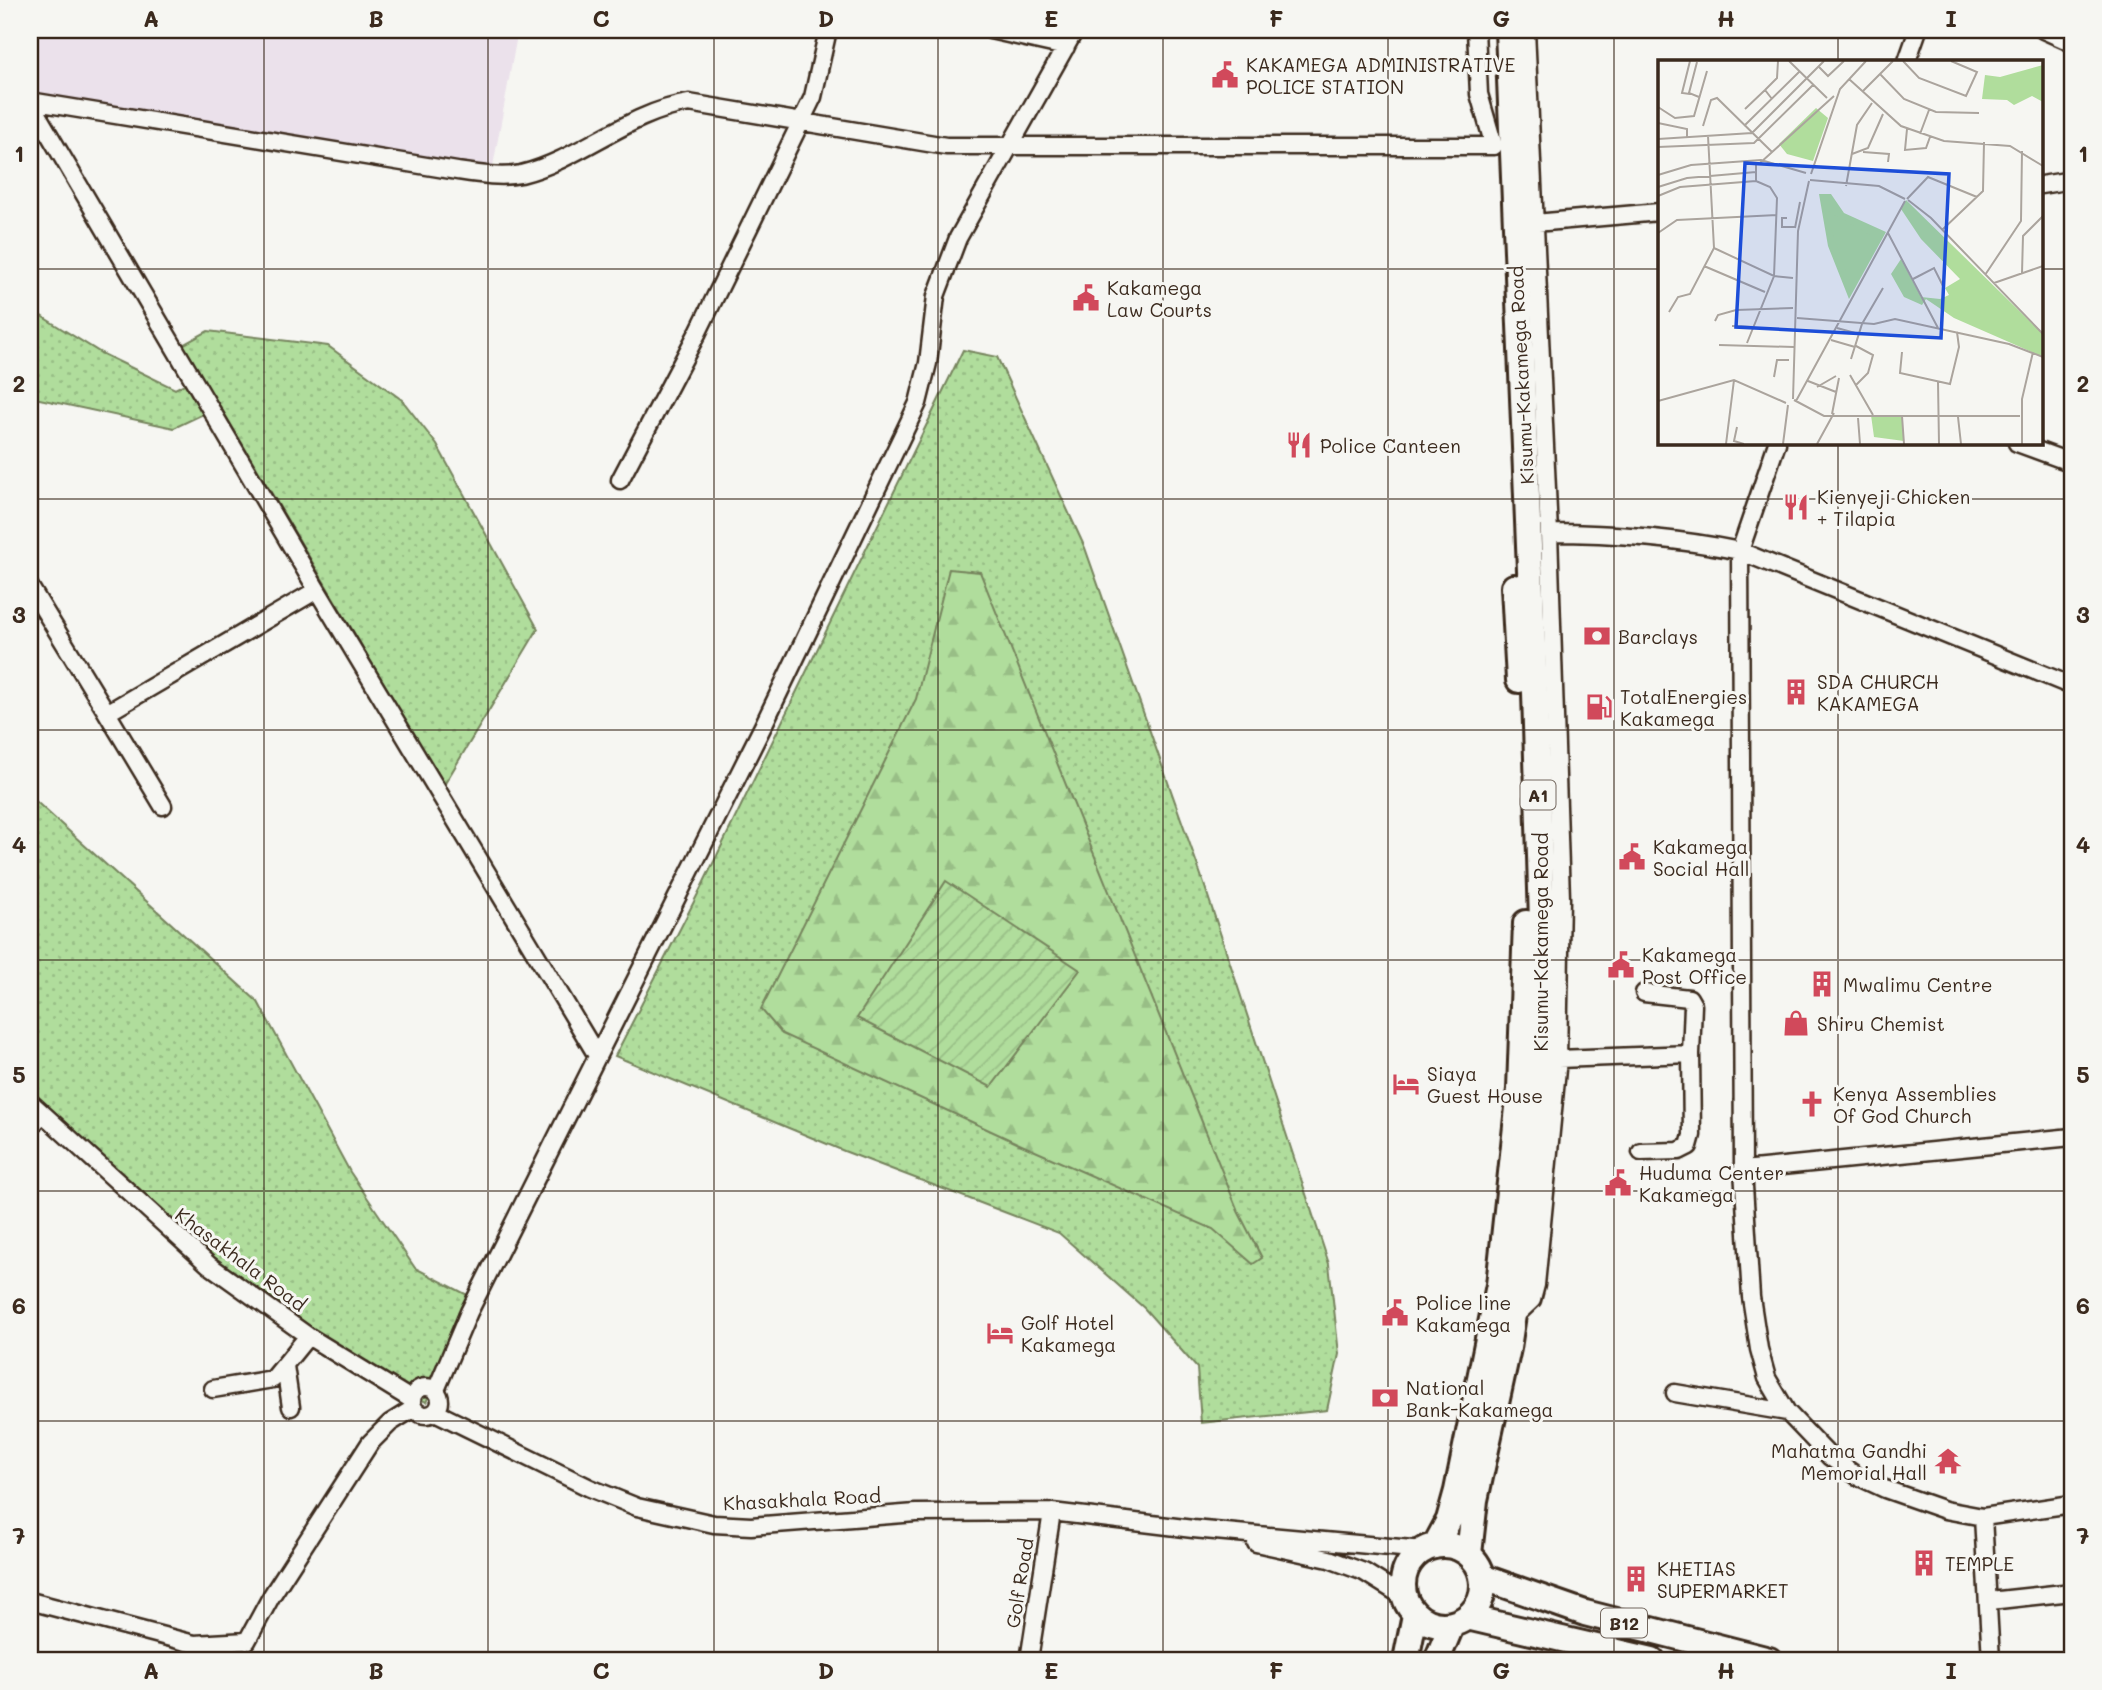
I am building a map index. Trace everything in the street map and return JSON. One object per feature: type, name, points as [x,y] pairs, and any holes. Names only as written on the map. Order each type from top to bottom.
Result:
[{"type":"highway","name":"Kisumu-Kakamega Road","points":[[1429,1548],[1448,1520],[1457,1491],[1499,1285],[1519,1102],[1524,1018],[1527,910],[1520,694],[1491,30]]},
{"type":"highway","name":"Kisumu-Kakamega Road","points":[[1469,1554],[1475,1500],[1512,1319],[1540,1069],[1544,987],[1508,30]]},
{"type":"highway","points":[[1406,1660],[1409,1606],[1405,1570],[1429,1548],[1447,1545],[1469,1554],[1482,1577],[1480,1600],[1460,1621],[1437,1660]]},
{"type":"highway","name":"B12","points":[[1482,1577],[1585,1613],[1769,1660]]},
{"type":"highway","points":[[1409,1606],[1432,1624],[1460,1621]]},
{"type":"highway","points":[[1576,1642],[1585,1613]]},
{"type":"highway","name":"B12","points":[[1460,1621],[1576,1642],[1652,1660]]},
{"type":"street","points":[[620,480],[698,332],[813,97],[828,30]]},
{"type":"street","points":[[989,30],[1066,47]]},
{"type":"street","points":[[413,1404],[421,1414],[435,1412],[440,1404],[436,1390],[469,1312],[596,1054],[763,726],[918,403],[928,363],[936,296],[957,239],[1075,30]]},
{"type":"street","points":[[30,101],[457,171],[506,176],[551,163],[619,127],[665,107],[689,103],[919,143],[1009,147],[1494,146],[1479,94],[1476,30]]},
{"type":"street","points":[[1512,1319],[1532,1300],[1536,1285],[1558,1059],[1561,898],[1549,533],[1526,30]]},
{"type":"street","points":[[1907,60],[1918,30]]},
{"type":"street","points":[[2043,30],[2072,43]]},
{"type":"street","points":[[30,101],[317,590],[596,1054]]},
{"type":"street","points":[[2042,185],[2072,180]]},
{"type":"street","points":[[1535,223],[1658,212]]},
{"type":"street","points":[[1777,444],[1740,551],[1744,1170],[1751,1297],[1759,1349],[1767,1378],[1787,1412],[1830,1457],[1857,1476],[1945,1510],[1983,1517],[2072,1504]]},
{"type":"street","points":[[2020,444],[2072,463]]},
{"type":"street","points":[[1549,533],[1608,533],[1670,538],[1740,551],[2072,686]]},
{"type":"street","points":[[30,587],[163,806]]},
{"type":"street","points":[[107,713],[317,590]]},
{"type":"street","points":[[1534,668],[1552,634]]},
{"type":"street","points":[[1641,1152],[1679,1151],[1689,1146],[1692,1135],[1693,1005],[1689,998],[1676,994],[1644,993]]},
{"type":"street","points":[[1558,1059],[1692,1054]]},
{"type":"street","name":"Khasakhala Road","points":[[30,1102],[209,1265],[308,1336],[413,1404]]},
{"type":"street","points":[[30,1128],[42,1114]]},
{"type":"street","points":[[1744,1170],[2072,1137]]},
{"type":"street","points":[[213,1389],[273,1379],[308,1336]]},
{"type":"street","points":[[285,1366],[291,1406]]},
{"type":"street","points":[[30,1601],[194,1644],[247,1641],[272,1595],[370,1443],[413,1404],[419,1388],[436,1390]]},
{"type":"street","points":[[1675,1393],[1787,1412]]},
{"type":"street","name":"Khasakhala Road","points":[[435,1412],[590,1488],[637,1507],[714,1524],[751,1526],[916,1513],[1052,1512],[1192,1530]]},
{"type":"street","name":"Golf Road","points":[[1029,1660],[1052,1512]]},
{"type":"street","points":[[1983,1517],[1990,1601],[1991,1660]]},
{"type":"street","points":[[1192,1530],[1429,1548]]},
{"type":"street","points":[[1192,1530],[1329,1559],[1364,1572],[1409,1606]]},
{"type":"street","points":[[1990,1601],[2072,1591]]},
{"type":"shaded area","points":[[30,30],[518,30],[491,177],[30,96]]},
{"type":"green space","points":[[30,309],[101,353],[175,389],[194,379],[175,349],[208,331],[328,346],[402,400],[437,445],[538,629],[444,785],[220,406],[174,428],[30,397]]},
{"type":"green space","points":[[963,350],[997,357],[1085,548],[1203,881],[1329,1264],[1339,1354],[1327,1410],[1201,1423],[1197,1368],[1144,1308],[1059,1233],[844,1151],[615,1056],[703,884]]},
{"type":"green space","points":[[949,569],[980,572],[1238,1211],[1262,1258],[1253,1264],[1213,1229],[1017,1143],[782,1034],[761,1009],[916,699]]},
{"type":"green space","points":[[30,796],[258,1002],[350,1172],[415,1268],[479,1301],[426,1402],[299,1324],[234,1275],[30,1096]]},
{"type":"green space","points":[[946,881],[1080,970],[991,1087],[857,1018]]},
{"type":"place","name":"KAKAMEGA ADMINISTRATIVE POLICE STATION","points":[[1225,75]]},
{"type":"place","name":"Kakamega Law Courts","points":[[1086,298]]},
{"type":"place","name":"Police Canteen","points":[[1299,445]]},
{"type":"place","name":"Kienyeji Chicken + Tilapia","points":[[1796,507]]},
{"type":"place","name":"Barclays","points":[[1597,636]]},
{"type":"place","name":"SDA CHURCH KAKAMEGA","points":[[1796,692]]},
{"type":"place","name":"TotalEnergies Kakamega","points":[[1599,707]]},
{"type":"place","name":"Kakamega Social Hall","points":[[1632,857]]},
{"type":"place","name":"Kakamega Post Office","points":[[1621,965]]},
{"type":"place","name":"Mwalimu Centre","points":[[1822,984]]},
{"type":"place","name":"Shiru Chemist","points":[[1796,1023]]},
{"type":"place","name":"Siaya Guest House","points":[[1406,1084]]},
{"type":"place","name":"Kenya Assemblies Of God Church","points":[[1812,1104]]},
{"type":"place","name":"Huduma Center Kakamega","points":[[1618,1183]]},
{"type":"place","name":"Police line Kakamega","points":[[1395,1313]]},
{"type":"place","name":"Golf Hotel Kakamega","points":[[1000,1333]]},
{"type":"place","name":"National Bank-Kakamega","points":[[1385,1398]]},
{"type":"place","name":"Mahatma Gandhi Memorial Hall","points":[[1948,1461]]},
{"type":"place","name":"TEMPLE","points":[[1924,1563]]},
{"type":"place","name":"KHETIAS SUPERMARKET","points":[[1636,1579]]}]
